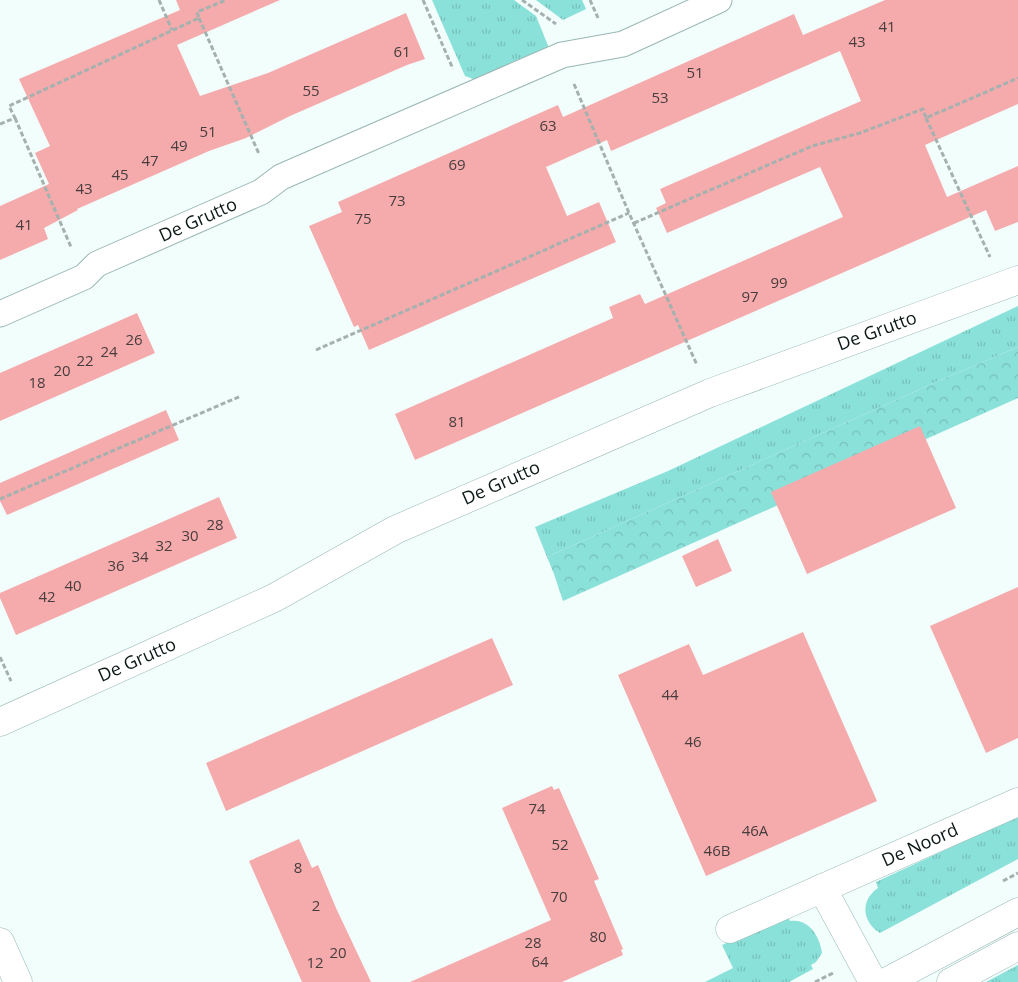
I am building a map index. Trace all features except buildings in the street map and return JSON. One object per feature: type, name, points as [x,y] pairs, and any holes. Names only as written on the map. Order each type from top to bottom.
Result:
[{"type":"street","name":"De Grutto","points":[[0,314],[84,277],[96,264],[261,192],[281,177],[562,55],[623,44],[720,0]]},
{"type":"street","name":"De Grutto","points":[[0,722],[274,598],[395,530],[710,392],[1010,282]]},
{"type":"street","name":"De Noord","points":[[730,928],[1018,802]]},
{"type":"street","points":[[822,888],[873,982]]},
{"type":"street","points":[[886,982],[1018,912]]},
{"type":"street","points":[[0,942],[18,982]]},
{"type":"street","points":[[951,982],[1018,946]]},
{"type":"path","points":[[159,0],[172,30]]},
{"type":"path","points":[[226,0],[197,12],[273,184]]},
{"type":"path","points":[[423,0],[465,97]]},
{"type":"path","points":[[84,277],[9,106],[199,18]]},
{"type":"path","points":[[562,55],[629,213],[710,392]]},
{"type":"path","points":[[926,118],[1018,78]]},
{"type":"path","points":[[634,223],[812,146],[860,134],[923,109],[1010,282]]},
{"type":"path","points":[[0,124],[15,118]]},
{"type":"path","points":[[316,350],[629,213]]},
{"type":"path","points":[[0,499],[241,396]]},
{"type":"green space","points":[[432,0],[514,0],[536,16],[549,48],[476,80],[465,76]]},
{"type":"green space","points":[[536,0],[582,0],[586,9],[563,20]]},
{"type":"green space","points":[[1018,306],[1018,347],[547,557],[535,527],[668,471]]},
{"type":"green space","points":[[1018,347],[1018,398],[563,601],[547,557]]},
{"type":"green space","points":[[1018,816],[1018,859],[880,933],[870,923],[867,917],[866,905],[872,893],[878,888],[876,882]]},
{"type":"green space","points":[[788,916],[790,921],[803,922],[808,926],[819,941],[822,953],[816,962],[811,965],[813,969],[789,982],[705,982],[733,968],[722,945]]},
{"type":"green space","points":[[1018,965],[1018,982],[986,982]]}]
